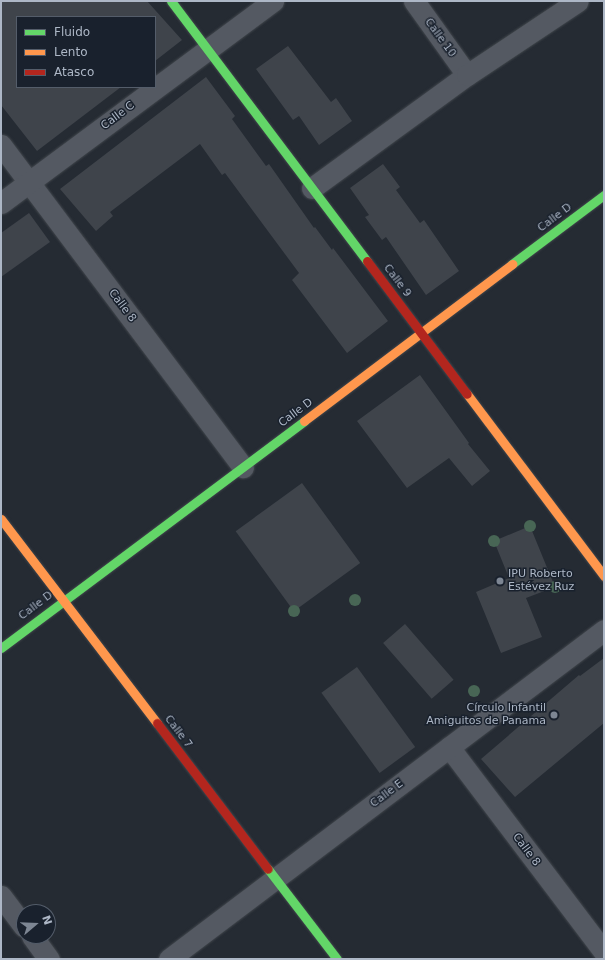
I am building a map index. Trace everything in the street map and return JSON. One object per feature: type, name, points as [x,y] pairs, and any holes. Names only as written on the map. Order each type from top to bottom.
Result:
[{"type":"street","name":"Calle 9","points":[[172,1],[604,576]]},
{"type":"street","name":"Calle C","points":[[156,88],[273,1]]},
{"type":"street","name":"Calle 10","points":[[414,1],[467,74]]},
{"type":"street","points":[[312,188],[467,74],[578,1]]},
{"type":"street","name":"Calle C","points":[[1,203],[156,88]]},
{"type":"street","name":"Calle 8","points":[[1,145],[243,467]]},
{"type":"street","name":"Calle D","points":[[1,648],[422,334],[604,195]]},
{"type":"street","name":"Calle 7","points":[[1,519],[337,959]]},
{"type":"street","name":"Calle E","points":[[169,959],[604,630]]},
{"type":"street","name":"Calle 8","points":[[449,747],[604,952]]},
{"type":"street","points":[[1,896],[16,916]]},
{"type":"street","points":[[38,944],[49,959]]},
{"type":"building","points":[[1,1],[147,1],[182,40],[156,60],[156,16],[16,16],[16,88],[120,88],[37,151],[1,105]]},
{"type":"building","points":[[288,46],[331,102],[336,98],[352,121],[319,145],[299,116],[293,120],[256,69]]},
{"type":"building","points":[[206,77],[235,116],[232,119],[266,166],[269,164],[314,228],[315,227],[332,250],[333,248],[388,321],[347,353],[292,280],[299,273],[225,173],[222,175],[200,144],[110,212],[113,216],[96,231],[60,189]]},
{"type":"building","points":[[383,164],[400,187],[396,190],[420,223],[424,220],[459,271],[426,295],[386,237],[382,240],[365,217],[369,215],[350,188]]},
{"type":"building","points":[[29,213],[50,242],[1,277],[1,233]]},
{"type":"building","points":[[420,375],[469,443],[468,444],[490,471],[472,486],[449,458],[407,488],[357,421]]},
{"type":"building","points":[[302,483],[360,563],[294,611],[236,531]]},
{"type":"building","points":[[530,526],[555,587],[526,598],[542,637],[501,653],[476,592],[509,578],[494,541]]},
{"type":"building","points":[[405,624],[454,680],[432,699],[383,643]]},
{"type":"building","points":[[604,658],[604,723],[515,797],[481,759],[579,675],[580,676]]},
{"type":"building","points":[[357,667],[415,747],[380,773],[321,693]]},
{"type":"traffic: fast","points":[[171,1],[367,261]]},
{"type":"traffic: fast","points":[[512,264],[604,195]]},
{"type":"traffic: fast","points":[[1,648],[304,421]]},
{"type":"traffic: fast","points":[[268,869],[337,959]]},
{"type":"traffic: slow","points":[[304,421],[512,264]]},
{"type":"traffic: slow","points":[[467,394],[604,576]]},
{"type":"traffic: slow","points":[[1,519],[157,723]]},
{"type":"traffic: jam","points":[[367,261],[467,394]]},
{"type":"traffic: jam","points":[[157,723],[268,869]]},
{"type":"place","name":"IPU Roberto Estévez Ruz","points":[[500,581]]},
{"type":"place","name":"Círculo Infantil Amiguitos de Panama","points":[[554,715]]}]
